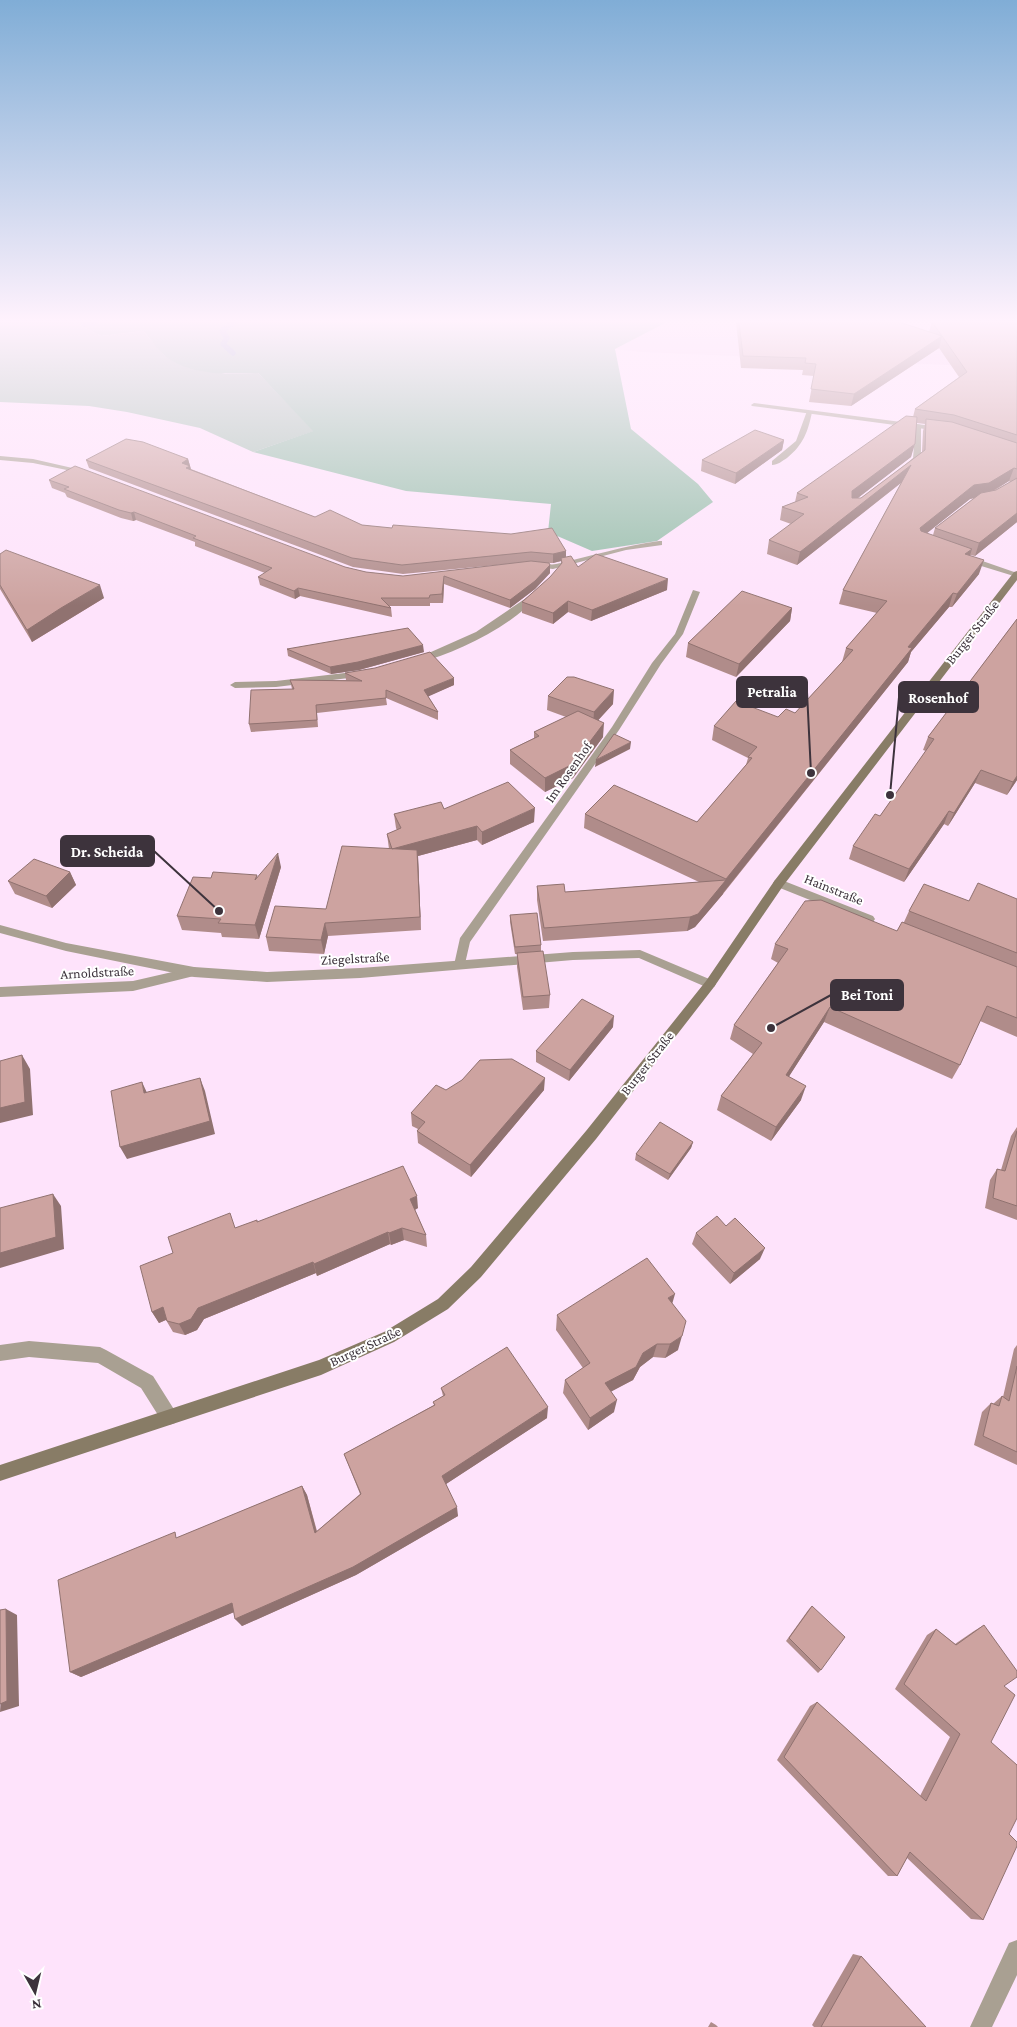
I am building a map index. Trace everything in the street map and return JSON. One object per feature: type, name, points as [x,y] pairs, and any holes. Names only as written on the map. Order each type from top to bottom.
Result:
[{"type":"main road","name":"Burger Straße","points":[[0,1474],[321,1367],[389,1337],[443,1304],[476,1272],[591,1135],[710,984],[779,883],[1016,575]]},
{"type":"street","points":[[775,463],[797,446],[802,439],[808,417]]},
{"type":"street","points":[[848,417],[950,430]]},
{"type":"street","points":[[903,470],[917,459],[918,425]]},
{"type":"street","points":[[0,458],[33,461],[92,474]]},
{"type":"street","points":[[522,566],[553,567],[626,548],[659,543]]},
{"type":"street","points":[[955,554],[1016,575]]},
{"type":"street","points":[[553,567],[556,573],[553,578]]},
{"type":"street","points":[[405,664],[455,647],[493,627],[544,587]]},
{"type":"street","name":"Im Rosenhof","points":[[460,965],[464,941],[600,751],[657,663],[679,634],[696,592]]},
{"type":"street","points":[[235,684],[276,684],[351,676],[370,672]]},
{"type":"street","name":"Hainstraße","points":[[779,883],[880,924]]},
{"type":"street","name":"Ziegelstraße","points":[[0,929],[66,947],[194,972],[268,977],[360,973],[574,956],[640,954],[710,984]]},
{"type":"street","name":"Arnoldstraße","points":[[0,992],[133,986],[194,972]]},
{"type":"street","points":[[0,1353],[29,1349],[100,1355],[147,1382],[169,1417]]},
{"type":"street","points":[[982,2027],[1017,1952]]},
{"type":"green space","points":[[148,417],[300,417],[314,431],[253,452],[200,428]]},
{"type":"green space","points":[[299,417],[629,417],[631,429],[698,484],[713,502],[657,541],[592,551],[548,532],[551,504],[406,491],[253,452],[313,431]]},
{"type":"building","points":[[905,417],[917,417],[915,444],[852,491],[852,498],[861,498],[925,450],[926,419],[952,422],[1017,443],[1017,469],[1014,468],[989,483],[974,485],[920,528],[921,531],[972,549],[965,554],[984,560],[957,594],[953,593],[908,647],[912,648],[726,879],[585,814],[614,785],[697,822],[752,758],[748,757],[757,747],[714,726],[736,701],[778,717],[786,709],[795,713],[853,650],[846,648],[887,601],[843,590],[911,465],[800,552],[769,540],[804,514],[782,507],[808,497],[797,493]]},
{"type":"building","points":[[959,417],[1017,417],[1017,435]]},
{"type":"building","points":[[755,430],[784,440],[736,473],[702,460]]},
{"type":"building","points":[[126,439],[143,442],[188,459],[182,463],[190,466],[186,468],[315,517],[330,510],[362,525],[392,528],[393,525],[511,534],[552,528],[566,551],[553,554],[531,552],[402,565],[352,558],[86,460]]},
{"type":"building","points":[[75,466],[345,567],[366,572],[403,576],[531,561],[549,563],[550,565],[535,581],[510,600],[444,576],[442,594],[430,595],[429,598],[381,598],[391,608],[298,588],[294,591],[258,577],[272,568],[193,538],[196,536],[134,512],[119,510],[64,489],[69,487],[49,480]]},
{"type":"building","points":[[1017,478],[1017,513],[979,543],[935,528],[981,493],[996,490]]},
{"type":"building","points":[[6,550],[100,585],[27,630],[0,585],[0,554]]},
{"type":"building","points":[[596,554],[668,579],[592,610],[568,601],[553,613],[522,602],[550,577],[562,563],[561,558],[571,556],[578,567]]},
{"type":"building","points":[[742,591],[792,608],[739,664],[688,643]]},
{"type":"building","points":[[1017,619],[1017,776],[1013,782],[981,770],[954,813],[949,811],[909,869],[853,846],[875,814],[880,816],[934,739],[928,737]]},
{"type":"building","points":[[408,628],[423,645],[358,662],[330,667],[287,649]]},
{"type":"building","points":[[430,652],[454,678],[424,690],[438,712],[386,690],[386,698],[316,705],[317,720],[249,724],[251,690],[294,689],[290,680],[362,681],[345,673],[375,668]]},
{"type":"building","points":[[567,677],[574,677],[614,690],[594,712],[548,696]]},
{"type":"building","points":[[578,711],[604,723],[573,764],[545,778],[510,750],[539,736],[534,732]]},
{"type":"building","points":[[614,734],[631,742],[596,760]]},
{"type":"building","points":[[508,782],[535,808],[482,832],[477,826],[392,849],[387,834],[401,828],[394,814],[441,802],[444,809]]},
{"type":"building","points":[[342,846],[417,850],[420,917],[325,923],[321,940],[266,937],[275,906],[326,909]]},
{"type":"building","points":[[278,853],[255,925],[218,923],[221,919],[177,916],[193,877],[211,878],[213,872],[257,875],[255,880]]},
{"type":"building","points":[[34,859],[70,872],[46,896],[8,881]]},
{"type":"building","points":[[726,880],[698,914],[690,917],[544,928],[537,886],[564,884],[565,892]]},
{"type":"building","points":[[978,883],[1017,899],[1017,953],[909,911],[924,884],[969,901]]},
{"type":"building","points":[[821,900],[897,931],[902,922],[1017,967],[1017,1018],[987,1006],[960,1065],[830,1007],[786,1075],[806,1086],[776,1127],[721,1096],[762,1043],[734,1025],[788,949],[775,944],[805,901]]},
{"type":"building","points":[[537,913],[541,945],[515,947],[510,915]]},
{"type":"building","points":[[543,951],[550,995],[523,997],[517,953]]},
{"type":"building","points":[[582,999],[614,1016],[570,1070],[536,1051]]},
{"type":"building","points":[[22,1055],[25,1102],[0,1108],[0,1061]]},
{"type":"building","points":[[512,1059],[545,1078],[470,1165],[417,1131],[425,1122],[411,1113],[436,1085],[446,1090],[462,1080],[480,1060]]},
{"type":"building","points":[[200,1078],[210,1121],[120,1147],[111,1091],[142,1082],[144,1093]]},
{"type":"building","points":[[660,1122],[693,1142],[670,1174],[636,1154]]},
{"type":"building","points":[[1017,1131],[1017,1206],[993,1198],[997,1169],[1005,1171]]},
{"type":"building","points":[[403,1166],[417,1196],[410,1199],[426,1235],[402,1228],[388,1232],[314,1264],[313,1262],[198,1308],[191,1319],[179,1324],[167,1321],[163,1307],[152,1312],[140,1266],[173,1253],[168,1237],[230,1213],[235,1228],[257,1220],[257,1222]]},
{"type":"building","points":[[53,1194],[56,1237],[0,1253],[0,1208]]},
{"type":"building","points":[[717,1216],[726,1226],[735,1218],[765,1248],[734,1273],[696,1233]]},
{"type":"building","points":[[647,1258],[675,1294],[668,1298],[686,1321],[682,1336],[670,1344],[657,1344],[643,1353],[636,1367],[605,1383],[617,1400],[590,1418],[565,1380],[590,1363],[557,1315]]},
{"type":"building","points":[[507,1347],[548,1407],[442,1476],[457,1507],[353,1567],[235,1619],[232,1603],[70,1672],[58,1580],[175,1532],[176,1538],[302,1486],[315,1533],[361,1494],[344,1454],[435,1405],[433,1402],[445,1395],[441,1388]]},
{"type":"building","points":[[1017,1366],[1017,1452],[983,1436],[991,1403],[999,1406],[1002,1396],[1009,1401]]},
{"type":"building","points":[[812,1606],[845,1637],[821,1670],[789,1638]]},
{"type":"building","points":[[6,1609],[7,1701],[0,1704],[0,1610]]},
{"type":"building","points":[[984,1625],[1017,1671],[1017,1677],[1004,1686],[1015,1695],[991,1742],[1017,1765],[1017,1818],[1009,1834],[1017,1842],[1017,1846],[983,1920],[910,1852],[897,1876],[784,1757],[817,1702],[926,1801],[960,1734],[904,1684],[936,1629],[956,1645]]},
{"type":"building","points":[[861,1956],[926,2027],[821,2027]]},
{"type":"place","name":"Petralia","points":[[811,773]]},
{"type":"place","name":"Rosenhof","points":[[890,795]]},
{"type":"place","name":"Dr. Scheida","points":[[219,911]]},
{"type":"place","name":"Bei Toni","points":[[771,1028]]}]
